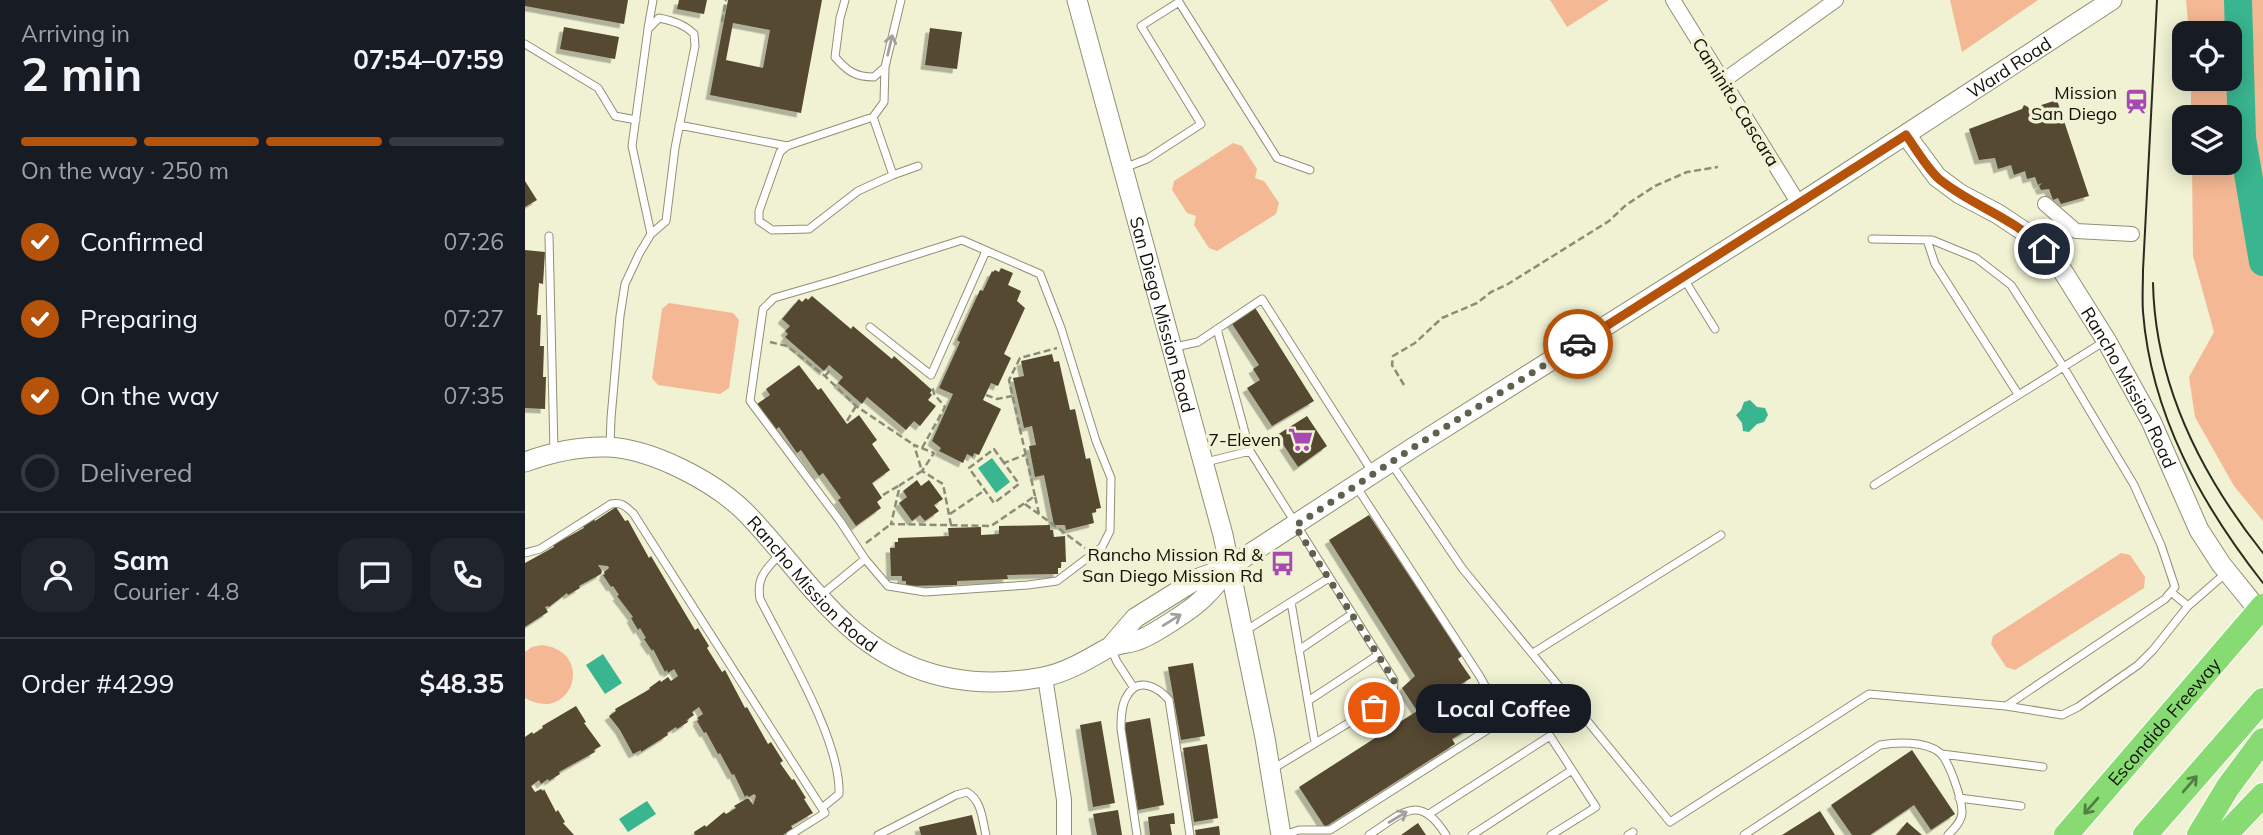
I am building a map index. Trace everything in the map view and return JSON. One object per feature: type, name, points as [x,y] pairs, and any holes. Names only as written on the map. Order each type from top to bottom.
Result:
[{"type":"highway","name":"Escondido Freeway","points":[[2066,835],[2263,606]]},
{"type":"highway","points":[[2145,835],[2263,700]]},
{"type":"highway","points":[[2199,835],[2228,787],[2263,740]]},
{"type":"highway","points":[[2225,835],[2263,795]]},
{"type":"highway","points":[[2248,835],[2263,821]]},
{"type":"main road","name":"San Diego Mission Road","points":[[1077,0],[1231,566],[1282,835]]},
{"type":"main road","name":"Ward Road","points":[[1906,135],[2112,0]]},
{"type":"main road","name":"Rancho Mission Road","points":[[525,462],[554,451],[610,447],[674,465],[709,483],[743,510],[846,625],[879,650],[925,673],[984,683],[1045,677],[1082,663],[1110,647],[1141,639],[1199,602],[1231,566],[1906,135],[1937,177],[1960,194],[1999,214],[2031,236],[2062,270],[2106,340],[2151,421],[2199,530],[2227,572],[2263,616]]},
{"type":"street","name":"Caminito Cascara","points":[[1673,0],[1800,204]]},
{"type":"street","points":[[1723,81],[1836,0]]},
{"type":"street","points":[[2045,204],[2075,231],[2132,234]]},
{"type":"street","points":[[1045,677],[1064,800],[1064,835]]},
{"type":"lane","points":[[651,234],[632,146],[653,0]]},
{"type":"lane","points":[[845,0],[835,57],[845,69],[859,77],[874,77],[885,67]]},
{"type":"lane","points":[[679,125],[787,146],[873,117],[884,102],[885,67],[901,0]]},
{"type":"lane","points":[[1123,168],[1147,159],[1201,124],[1141,26],[1179,1],[1277,158],[1310,170]]},
{"type":"lane","points":[[610,447],[619,316],[625,284],[651,234],[666,221],[679,125],[695,46],[694,34],[674,21],[659,18],[648,29]]},
{"type":"lane","points":[[525,44],[598,88],[615,116],[636,120]]},
{"type":"lane","points":[[873,117],[893,175]]},
{"type":"lane","points":[[787,146],[776,160],[759,211],[759,221],[772,230],[809,229],[858,191],[918,166]]},
{"type":"lane","points":[[549,236],[554,451]]},
{"type":"lane","points":[[1872,239],[1932,240],[1976,258],[2011,285],[2134,485],[2161,545],[2175,587],[2165,599],[2006,706]]},
{"type":"lane","points":[[962,240],[986,251],[1040,274],[1111,478],[1110,531],[1102,547],[1057,582],[925,592],[888,586],[865,559],[841,521],[750,401],[763,309],[774,298],[837,281],[962,240]]},
{"type":"lane","points":[[1927,240],[1935,264],[2018,394]]},
{"type":"lane","points":[[870,327],[931,375],[986,251]]},
{"type":"lane","points":[[1683,278],[1715,330]]},
{"type":"lane","points":[[1172,347],[1198,342],[1262,299],[1373,474]]},
{"type":"lane","points":[[1217,329],[1249,451],[1394,680],[1393,696],[1270,770]]},
{"type":"lane","points":[[1874,485],[2106,340]]},
{"type":"lane","points":[[1204,463],[1249,451]]},
{"type":"lane","points":[[1391,462],[1462,568],[1670,822],[1869,694],[2006,706],[2062,715],[2078,707],[2138,665],[2188,606],[2227,572]]},
{"type":"lane","points":[[1282,835],[1299,830],[1330,830],[1495,725],[1499,716],[1486,686],[1356,485]]},
{"type":"lane","points":[[525,553],[540,549],[611,504],[625,505],[633,513],[825,813],[790,835]]},
{"type":"lane","points":[[1533,653],[1721,535]]},
{"type":"lane","points":[[781,553],[763,573],[758,586],[759,599],[824,727],[838,770],[839,794],[821,808]]},
{"type":"lane","points":[[820,596],[865,559]]},
{"type":"lane","points":[[1245,631],[1329,578]]},
{"type":"lane","points":[[2171,592],[2188,606]]},
{"type":"lane","points":[[1291,602],[1315,743]]},
{"type":"lane","points":[[1299,650],[1352,614]]},
{"type":"lane","points":[[1110,647],[1134,688]]},
{"type":"lane","points":[[1308,701],[1378,655]]},
{"type":"lane","points":[[1137,835],[1121,729],[1127,695],[1134,688],[1146,685],[1160,688],[1168,699],[1190,835]]},
{"type":"lane","points":[[1429,814],[1550,736],[1596,807],[1551,835]]},
{"type":"lane","points":[[1744,835],[1880,745],[1895,742],[1925,746],[1942,754],[2043,767]]},
{"type":"lane","points":[[1942,754],[1951,772],[1962,814],[1958,824],[1948,835]]},
{"type":"lane","points":[[1472,835],[1572,770]]},
{"type":"lane","points":[[878,835],[967,792],[975,797],[980,807],[986,835]]},
{"type":"lane","points":[[1959,798],[2021,806]]},
{"type":"lane","points":[[1369,835],[1407,811],[1422,810],[1436,819],[1447,835]]},
{"type":"path","points":[[722,22],[726,0]]},
{"type":"path","points":[[1404,385],[1392,365],[1393,356],[1415,343],[1442,317],[1477,303],[1508,284],[1609,221],[1626,205],[1655,186],[1687,172],[1718,167]]},
{"type":"path","points":[[758,340],[787,346],[825,376],[856,406],[914,445],[934,453],[922,471],[883,495]]},
{"type":"path","points":[[1039,514],[1009,380],[1020,358],[1066,346]]},
{"type":"path","points":[[825,376],[832,368]]},
{"type":"path","points":[[922,448],[945,407],[934,394],[931,375]]},
{"type":"path","points":[[986,395],[997,399],[1012,396]]},
{"type":"path","points":[[847,421],[856,406]]},
{"type":"path","points":[[914,445],[922,471],[943,484],[951,525]]},
{"type":"path","points":[[993,449],[1005,463],[1019,484],[994,503],[969,468],[993,449]]},
{"type":"path","points":[[1005,463],[1025,455]]},
{"type":"path","points":[[891,524],[900,485]]},
{"type":"path","points":[[949,514],[985,490]]},
{"type":"path","points":[[858,549],[891,524],[991,526],[1035,496]]},
{"type":"path","points":[[1024,503],[1093,554]]},
{"type":"shaded area","points":[[1550,0],[1609,0],[1567,27]]},
{"type":"shaded area","points":[[1950,0],[2038,0],[1962,52]]},
{"type":"shaded area","points":[[2186,0],[2263,0],[2263,521],[2234,486],[2195,417],[2189,377],[2214,332],[2193,256],[2192,175],[2242,175],[2242,105],[2191,105],[2191,91],[2242,91],[2242,21],[2188,21]]},
{"type":"shaded area","points":[[1233,143],[1242,146],[1257,169],[1255,178],[1264,181],[1279,203],[1276,214],[1217,251],[1209,248],[1194,225],[1196,216],[1187,213],[1172,190],[1174,181]]},
{"type":"shaded area","points":[[669,303],[733,313],[739,320],[729,388],[720,394],[658,385],[652,378],[662,309]]},
{"type":"shaded area","points":[[1750,400],[1757,407],[1765,408],[1768,415],[1764,422],[1757,424],[1749,432],[1743,431],[1742,423],[1736,415],[1744,402]]},
{"type":"shaded area","points":[[992,458],[1010,482],[996,493],[978,468]]},
{"type":"shaded area","points":[[2121,553],[2130,555],[2145,577],[2144,588],[2015,670],[2006,667],[1991,644],[1993,636]]},
{"type":"shaded area","points":[[542,645],[559,650],[569,660],[573,672],[565,695],[555,702],[541,704],[525,698],[525,652]]},
{"type":"shaded area","points":[[603,654],[622,683],[605,694],[586,665]]},
{"type":"shaded area","points":[[647,801],[656,814],[628,832],[619,819]]},
{"type":"building","points":[[525,0],[628,0],[624,24],[525,6]]},
{"type":"building","points":[[679,0],[707,0],[704,14],[677,9]]},
{"type":"building","points":[[728,0],[822,0],[801,113],[710,95]],"holes":[[[733,23],[770,30],[763,68],[726,60]]]},
{"type":"building","points":[[564,27],[619,37],[615,59],[560,49]]},
{"type":"building","points":[[930,28],[962,32],[957,69],[925,65]]},
{"type":"building","points":[[2057,100],[2089,196],[2061,204],[2058,198],[2053,200],[2049,189],[2041,190],[2039,186],[2042,183],[2038,185],[2035,177],[2027,179],[2025,171],[2014,175],[2011,165],[1998,169],[1995,158],[1979,160],[1969,129],[2022,109],[2024,105],[2029,109]]},
{"type":"building","points":[[525,181],[537,200],[525,207]]},
{"type":"building","points":[[525,250],[545,252],[537,315],[541,315],[540,346],[544,346],[545,409],[525,408]]},
{"type":"building","points":[[1001,268],[1013,273],[1008,285],[1021,291],[1017,301],[1025,308],[1004,354],[1011,358],[998,386],[991,383],[983,400],[1001,409],[979,455],[974,453],[973,457],[967,454],[963,463],[939,451],[941,448],[932,441],[953,394],[939,388],[980,290],[983,291],[992,271],[999,272]]},
{"type":"building","points":[[812,296],[892,359],[894,356],[932,390],[928,400],[936,406],[920,426],[914,421],[906,430],[867,397],[862,404],[838,383],[843,377],[829,365],[824,371],[785,337],[788,334],[785,331],[790,326],[782,319],[799,299],[802,302]]},
{"type":"building","points":[[1254,306],[1314,401],[1272,426],[1247,388],[1260,380],[1253,369],[1259,365],[1231,322]]},
{"type":"building","points":[[1052,354],[1054,362],[1059,361],[1070,410],[1075,409],[1101,508],[1092,513],[1094,523],[1066,530],[1065,525],[1054,525],[1044,475],[1035,477],[1029,446],[1036,445],[1032,426],[1024,428],[1013,378],[1024,376],[1021,361]]},
{"type":"building","points":[[799,365],[818,390],[821,388],[847,424],[859,415],[877,440],[872,444],[890,470],[872,483],[882,498],[877,502],[881,508],[856,526],[823,473],[819,476],[801,450],[797,453],[779,427],[775,430],[757,404],[770,395],[766,389]]},
{"type":"building","name":"7-Eleven","points":[[1307,416],[1327,446],[1298,467],[1277,435]]},
{"type":"building","points":[[917,480],[921,486],[929,480],[943,499],[934,505],[939,511],[925,521],[920,515],[912,521],[899,503],[907,497],[903,491]]},
{"type":"building","points":[[616,507],[625,521],[628,520],[695,630],[698,628],[722,672],[725,670],[768,744],[771,742],[783,761],[780,763],[806,798],[804,799],[813,813],[791,826],[793,829],[783,835],[695,835],[694,832],[705,825],[706,827],[724,812],[726,814],[736,808],[734,806],[746,799],[753,805],[756,796],[754,794],[745,797],[734,774],[732,775],[720,753],[718,754],[706,732],[704,733],[697,721],[703,714],[699,707],[692,712],[694,715],[688,722],[677,729],[676,727],[641,752],[633,754],[609,716],[615,709],[650,689],[660,680],[661,682],[668,677],[671,681],[678,676],[674,669],[665,672],[640,628],[638,630],[631,618],[633,617],[617,596],[619,595],[603,575],[608,566],[598,565],[601,574],[545,607],[548,612],[525,627],[525,563]]},
{"type":"building","points":[[1369,515],[1462,656],[1458,659],[1471,678],[1431,703],[1435,710],[1463,693],[1481,722],[1452,739],[1455,744],[1325,827],[1299,787],[1417,711],[1402,688],[1415,676],[1329,540]]},
{"type":"building","points":[[1050,525],[1054,537],[1065,536],[1066,562],[1061,562],[1058,574],[1007,575],[1008,579],[957,581],[957,585],[906,586],[902,576],[891,576],[890,548],[895,548],[898,538],[949,536],[948,528],[981,527],[981,535],[999,534],[999,526]]},
{"type":"building","points":[[1193,663],[1205,736],[1181,740],[1168,667]]},
{"type":"building","points":[[576,706],[586,722],[584,723],[601,746],[549,781],[548,779],[541,784],[539,780],[531,786],[535,792],[544,789],[556,812],[558,810],[565,822],[563,823],[574,835],[525,835],[525,737]]},
{"type":"building","points":[[1150,718],[1164,805],[1138,810],[1123,723]]},
{"type":"building","points":[[1101,721],[1115,803],[1093,807],[1080,725]]},
{"type":"building","points":[[1207,744],[1218,818],[1194,822],[1183,748]]},
{"type":"building","points":[[1912,750],[1955,814],[1931,830],[1914,805],[1870,835],[1852,835],[1831,805]]},
{"type":"building","points":[[1118,810],[1122,835],[1097,835],[1093,814]]},
{"type":"building","points":[[1820,811],[1835,835],[1782,835]]},
{"type":"building","points":[[1174,813],[1175,824],[1170,824],[1172,835],[1150,835],[1148,817]]},
{"type":"building","points":[[972,815],[977,835],[921,835],[919,827]]},
{"type":"building","points":[[1907,822],[1922,835],[1896,835]]},
{"type":"building","points":[[1418,823],[1426,835],[1401,835]]},
{"type":"building","points":[[1219,826],[1220,835],[1196,835],[1195,830]]},
{"type":"waterway","points":[[2238,0],[2242,138],[2263,262]]},
{"type":"tram line","points":[[2157,0],[2143,270],[2143,312],[2148,350],[2156,386],[2183,456],[2219,522],[2263,583]]},
{"type":"tram line","points":[[2153,283],[2162,357],[2185,427],[2220,492],[2263,553]]},
{"type":"way so far","points":[[1374,708],[1393,696],[1394,680],[1295,526],[1417,445],[1578,344]]},
{"type":"place","name":"Mission San Diego","points":[[2137,102]]},
{"type":"place","name":"7-Eleven","points":[[1301,439]]},
{"type":"place","name":"Rancho Mission Rd & San Diego Mission Rd","points":[[1283,564]]},
{"type":"place","name":"Local Coffee","points":[[1374,708]]},
{"type":"route","points":[[1578,344],[1906,135],[1937,177],[1960,194],[1999,214],[2031,236],[2044,249]]}]
